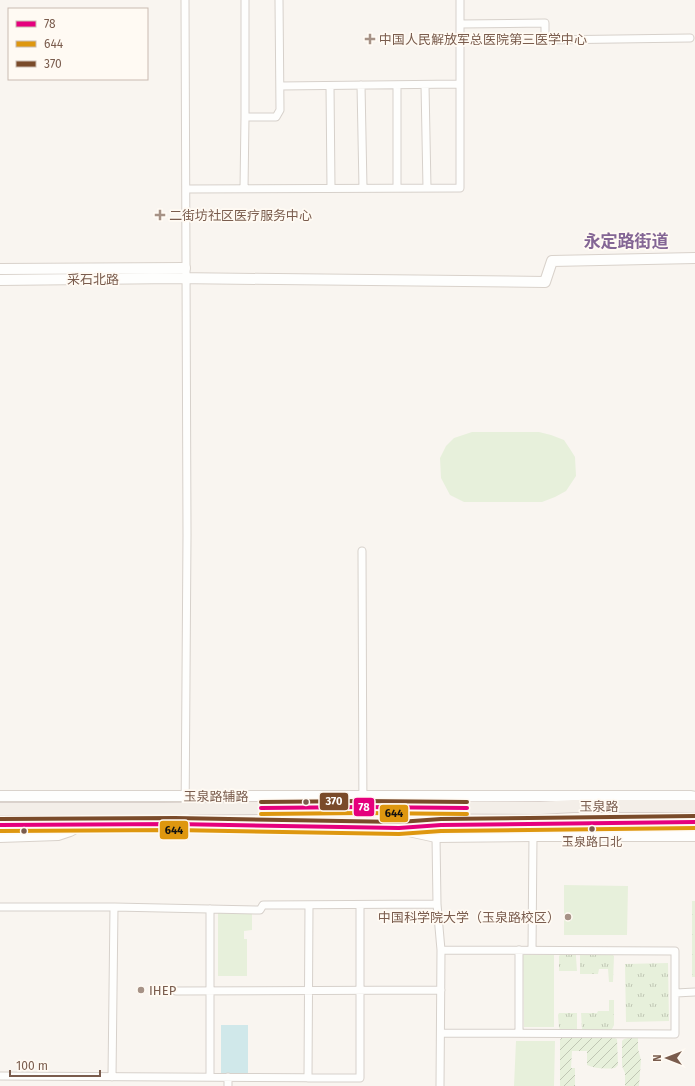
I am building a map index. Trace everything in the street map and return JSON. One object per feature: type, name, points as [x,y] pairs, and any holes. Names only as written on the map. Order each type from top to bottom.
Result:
[{"type":"main road","name":"玉泉路","points":[[0,809],[185,809],[363,802],[540,808],[694,798]]},
{"type":"main road","points":[[163,809],[169,818],[164,824]]},
{"type":"main road","name":"玉泉路","points":[[0,825],[185,824],[398,828],[441,825],[695,822]]},
{"type":"street","points":[[185,0],[187,548],[185,824]]},
{"type":"street","points":[[244,189],[245,0]]},
{"type":"street","points":[[245,117],[276,116],[280,110],[280,0]]},
{"type":"street","points":[[186,189],[460,188],[460,0]]},
{"type":"street","points":[[460,24],[545,23],[545,40],[690,38]]},
{"type":"street","points":[[280,86],[460,84]]},
{"type":"street","points":[[361,85],[363,188]]},
{"type":"street","points":[[397,85],[397,188]]},
{"type":"street","points":[[425,85],[427,188]]},
{"type":"street","points":[[330,86],[331,188]]},
{"type":"street","name":"采石北路","points":[[0,280],[186,279],[545,282],[552,261],[695,258]]},
{"type":"street","name":"采石北路","points":[[0,269],[185,268]]},
{"type":"street","points":[[362,551],[363,828]]},
{"type":"street","name":"玉泉路辅路","points":[[0,796],[185,796],[363,802]]},
{"type":"street","points":[[546,836],[575,824]]},
{"type":"street","points":[[0,837],[58,835],[81,825]]},
{"type":"street","points":[[398,828],[436,837],[695,836]]},
{"type":"street","points":[[532,950],[533,836]]},
{"type":"street","points":[[436,837],[437,904],[441,950],[440,1086]]},
{"type":"street","points":[[0,906],[260,910],[263,905],[437,904]]},
{"type":"street","points":[[308,1078],[310,905]]},
{"type":"street","points":[[0,1076],[360,1078],[360,905]]},
{"type":"street","points":[[112,1077],[114,907]]},
{"type":"street","points":[[210,909],[210,1076]]},
{"type":"street","points":[[441,950],[675,951],[676,993],[675,1034],[441,1033]]},
{"type":"street","points":[[519,950],[519,1034]]},
{"type":"street","points":[[176,991],[441,990]]},
{"type":"street","points":[[676,993],[695,992]]},
{"type":"street","points":[[228,1077],[228,1086]]},
{"type":"green space","points":[[472,432],[539,432],[564,440],[575,457],[576,476],[566,491],[542,502],[464,502],[450,495],[441,478],[440,458],[446,446],[454,438]]},
{"type":"green space","points":[[564,885],[628,886],[627,935],[564,935]]},
{"type":"green space","points":[[692,901],[695,901],[695,977],[692,977]]},
{"type":"green space","points":[[252,911],[252,930],[244,931],[244,939],[247,939],[247,976],[218,976],[218,912]]},
{"type":"green space","points":[[580,954],[612,954],[614,956],[613,982],[609,982],[608,969],[599,969],[598,974],[580,974]]},
{"type":"green space","points":[[523,955],[554,955],[554,1027],[524,1027]]},
{"type":"green space","points":[[576,955],[577,971],[559,971],[559,956]]},
{"type":"green space","points":[[668,963],[669,1021],[626,1022],[625,964]]},
{"type":"green space","points":[[609,1000],[614,1000],[614,1025],[612,1029],[582,1029],[581,1013],[609,1011]]},
{"type":"green space","points":[[559,1013],[577,1013],[577,1029],[560,1029]]},
{"type":"green space","points":[[565,1036],[617,1039],[618,1065],[615,1068],[608,1069],[590,1066],[587,1065],[587,1051],[572,1051],[571,1068],[575,1068],[575,1086],[560,1086],[560,1040]]},
{"type":"green space","points":[[628,1038],[638,1038],[638,1049],[641,1060],[639,1086],[625,1086],[625,1073],[622,1066],[622,1041]]},
{"type":"green space","points":[[516,1041],[555,1041],[554,1086],[514,1086]]},
{"type":"water","points":[[221,1025],[248,1025],[248,1073],[221,1073]]},
{"type":"transit line","name":"370","points":[[261,802],[467,802]]},
{"type":"transit line","name":"78","points":[[261,808],[467,808]]},
{"type":"transit line","name":"644","points":[[261,814],[467,814]]},
{"type":"transit line","name":"370","points":[[0,819],[175,818],[399,822],[441,819],[695,816]]},
{"type":"transit line","name":"78","points":[[0,825],[175,824],[399,828],[441,825],[695,822]]},
{"type":"transit line","name":"644","points":[[0,831],[175,830],[399,834],[441,831],[695,828]]},
{"type":"place","name":"中国人民解放军总医院第三医学中心","points":[[370,39]]},
{"type":"place","name":"二街坊社区医疗服务中心","points":[[160,215]]},
{"type":"place","name":"玉泉路口北","points":[[592,829]]},
{"type":"place","name":"中国科学院大学（玉泉路校区）","points":[[568,917]]},
{"type":"place","name":"IHEP","points":[[141,990]]},
{"type":"district","name":"永定路街道","points":[[626,241]]}]
